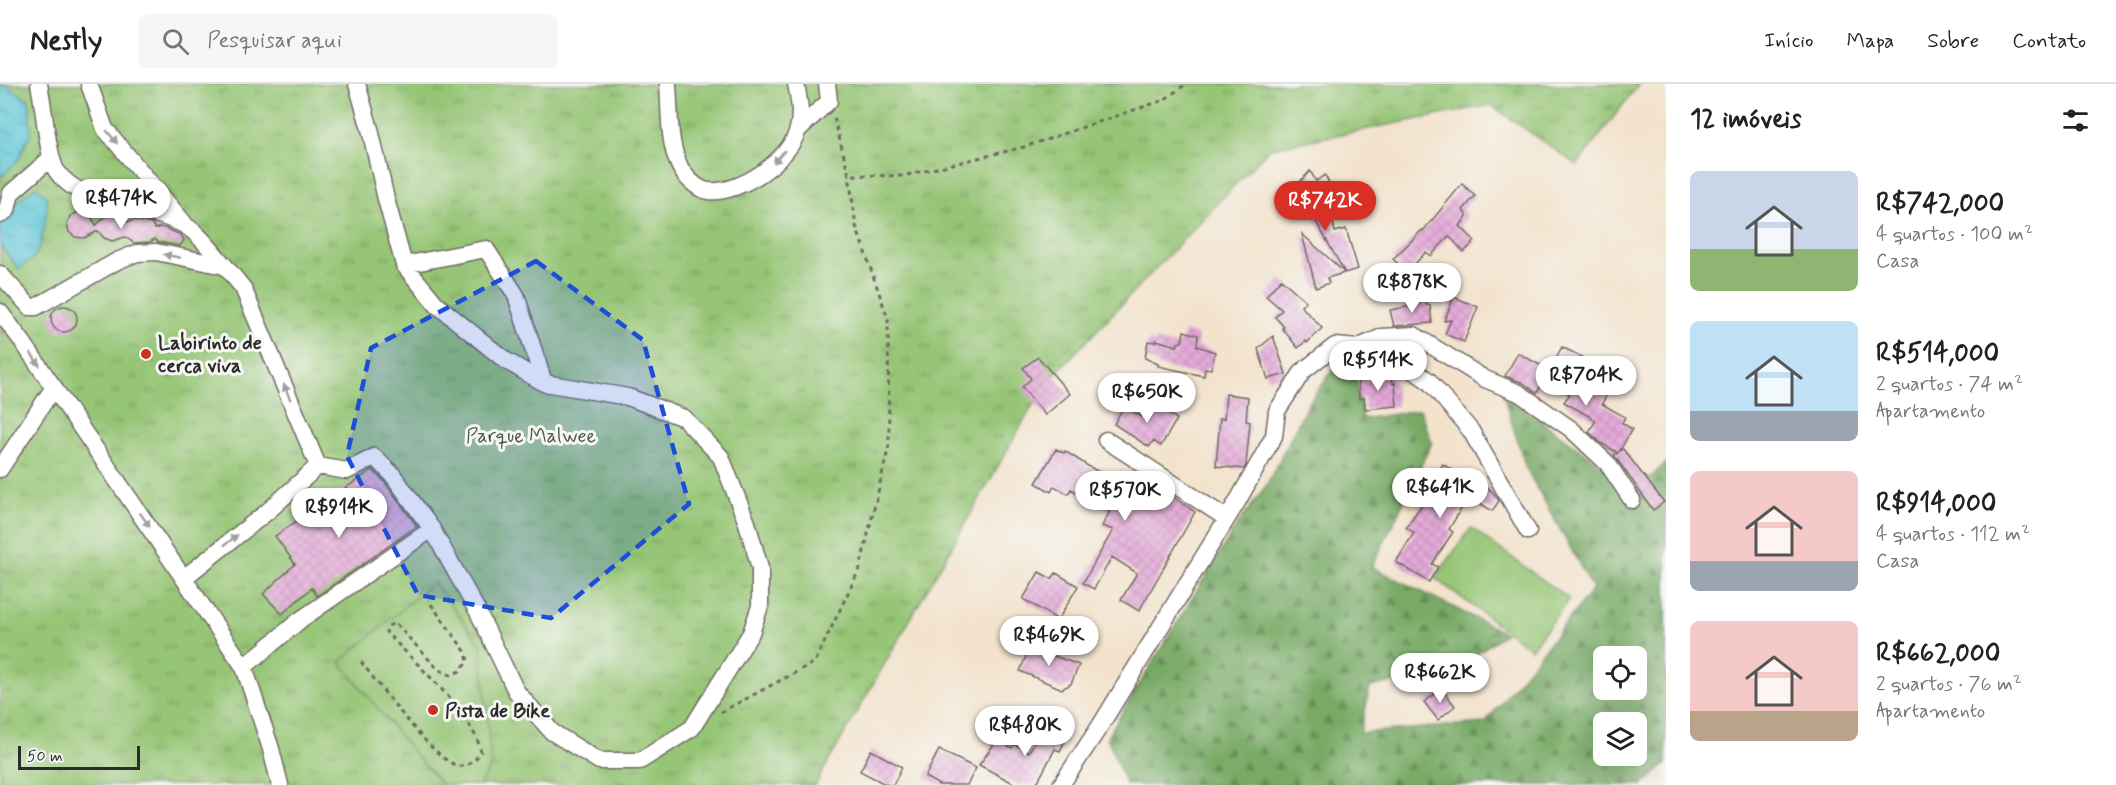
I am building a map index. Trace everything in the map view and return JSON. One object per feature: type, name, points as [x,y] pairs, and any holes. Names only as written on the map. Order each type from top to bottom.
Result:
[{"type":"street","points":[[39,84],[51,158],[57,171],[73,186],[98,199],[168,217],[187,226]]},
{"type":"street","points":[[89,84],[105,129],[243,288],[318,466]]},
{"type":"street","points":[[318,466],[347,471],[374,457],[392,474],[432,529],[478,612],[516,690],[552,732],[599,761],[640,760],[692,728],[751,633],[760,606],[760,568],[747,523],[721,457],[684,418],[628,397],[544,383],[505,360],[437,305],[404,265],[357,84]]},
{"type":"street","points":[[668,84],[671,133],[679,165],[692,184],[707,191],[730,189],[750,181],[768,169],[792,143],[798,130],[828,92]]},
{"type":"street","points":[[796,84],[800,109],[798,130]]},
{"type":"street","points":[[0,215],[7,210],[11,193],[51,158]]},
{"type":"street","points":[[404,265],[486,249],[516,295],[544,383]]},
{"type":"street","points":[[0,274],[30,307],[36,307],[117,261],[137,254],[156,252],[225,266]]},
{"type":"street","points":[[0,312],[185,577],[244,667],[271,748],[280,785]]},
{"type":"street","points":[[1358,348],[1382,337],[1414,335],[1485,379],[1519,393],[1571,429],[1608,464],[1632,500]]},
{"type":"street","points":[[1061,785],[1100,726],[1237,502],[1274,436],[1277,411],[1303,371],[1335,346],[1383,350],[1429,381],[1471,431],[1528,531]]},
{"type":"street","points":[[0,469],[54,387]]},
{"type":"street","points":[[1106,440],[1226,518]]},
{"type":"street","points":[[185,577],[267,512],[318,466]]},
{"type":"street","points":[[244,667],[300,620],[432,529]]},
{"type":"path","points":[[849,175],[903,176],[1024,147],[1164,100],[1186,84]]},
{"type":"path","points":[[692,728],[815,662],[860,568],[889,445],[888,319],[856,226],[849,175],[828,92]]},
{"type":"path","points":[[361,662],[424,739],[446,761],[460,766],[474,762],[481,752],[479,740],[460,710],[386,632],[388,626],[395,623],[438,669],[450,675],[460,671],[468,661],[465,651],[428,600]]},
{"type":"highlighted area","points":[[536,261],[643,340],[689,504],[551,618],[418,595],[347,456],[371,348]]},
{"type":"green space","name":"Parque Malwee","points":[[0,84],[1639,84],[1577,165],[1491,105],[1270,148],[1044,386],[815,785],[0,785]]},
{"type":"green space","points":[[1350,346],[1363,419],[1420,410],[1432,443],[1372,567],[1505,633],[1457,668],[1370,687],[1360,733],[1485,723],[1593,589],[1526,468],[1503,394],[1637,490],[1666,463],[1666,764],[1642,785],[1126,785],[1107,737],[1237,525],[1266,486],[1308,404]]},
{"type":"green space","points":[[1471,528],[1569,599],[1531,649],[1435,578]]},
{"type":"green space","name":"Pista de Bike","points":[[434,582],[481,645],[491,765],[480,785],[443,785],[418,758],[340,662]]},
{"type":"water","points":[[5,84],[29,100],[31,132],[18,160],[0,178],[0,90]]},
{"type":"water","points":[[36,186],[47,197],[44,228],[37,252],[19,269],[0,246],[0,217]]},
{"type":"building","points":[[1310,171],[1316,181],[1325,175],[1335,196],[1328,200],[1335,232],[1346,229],[1358,269],[1345,273],[1296,186]]},
{"type":"building","points":[[1462,184],[1475,196],[1463,210],[1467,216],[1460,226],[1475,241],[1464,252],[1449,236],[1431,256],[1426,252],[1407,272],[1393,259],[1423,231]]},
{"type":"building","points":[[78,212],[90,215],[96,225],[106,216],[114,215],[128,222],[135,220],[152,224],[155,229],[160,227],[167,229],[181,235],[184,240],[180,246],[158,242],[155,239],[150,242],[134,243],[125,237],[112,241],[104,238],[98,231],[84,238],[75,237],[69,232],[67,224],[70,216]]},
{"type":"building","points":[[1302,234],[1345,273],[1327,278],[1329,283],[1316,288]]},
{"type":"building","points":[[1281,279],[1306,301],[1301,306],[1322,328],[1307,343],[1306,341],[1298,348],[1275,317],[1282,310],[1266,296]]},
{"type":"building","points":[[1454,297],[1478,307],[1464,342],[1445,334],[1451,320],[1444,321]]},
{"type":"building","points":[[1425,299],[1426,305],[1430,305],[1432,323],[1394,326],[1390,310],[1408,307],[1407,302]]},
{"type":"building","points":[[64,306],[73,310],[77,319],[73,328],[64,332],[55,328],[51,319],[55,310]]},
{"type":"building","points":[[1184,331],[1198,335],[1197,346],[1215,352],[1211,369],[1205,368],[1204,376],[1158,366],[1145,358],[1148,341],[1155,342],[1156,340],[1177,346],[1182,342]]},
{"type":"building","points":[[1273,336],[1286,374],[1268,379],[1258,349]]},
{"type":"building","points":[[1562,347],[1582,357],[1579,361],[1596,371],[1592,378],[1609,390],[1602,404],[1625,417],[1622,423],[1632,429],[1619,452],[1623,449],[1664,502],[1653,510],[1614,455],[1618,453],[1601,443],[1589,432],[1596,420],[1564,402],[1570,394],[1544,380],[1537,393],[1523,383],[1505,376],[1518,353],[1549,370]]},
{"type":"building","points":[[1038,357],[1070,394],[1045,415],[1022,387],[1031,379],[1023,368]]},
{"type":"building","points":[[1392,376],[1393,384],[1395,383],[1397,406],[1365,409],[1364,398],[1359,399],[1358,380]]},
{"type":"building","points":[[1226,394],[1248,397],[1246,421],[1250,422],[1244,469],[1216,466],[1220,418],[1224,419]]},
{"type":"building","points":[[1151,402],[1177,419],[1161,446],[1153,441],[1149,447],[1114,424],[1124,406],[1142,417]]},
{"type":"building","points":[[1056,449],[1064,453],[1065,451],[1143,496],[1150,481],[1195,512],[1139,611],[1121,600],[1137,573],[1112,557],[1094,589],[1083,583],[1113,530],[1102,526],[1110,511],[1071,489],[1068,494],[1054,486],[1051,492],[1036,483]]},
{"type":"building","points":[[1443,464],[1473,484],[1476,479],[1493,492],[1499,501],[1492,511],[1469,496],[1449,529],[1453,532],[1432,564],[1438,567],[1429,582],[1396,562],[1414,533],[1406,527],[1425,500],[1421,498]]},
{"type":"building","points":[[372,470],[384,481],[417,526],[317,596],[312,588],[282,614],[263,594],[295,564],[275,536]]},
{"type":"building","points":[[1039,572],[1052,579],[1056,573],[1078,586],[1058,620],[1023,599]]},
{"type":"building","points":[[1032,642],[1045,647],[1043,652],[1079,665],[1071,684],[1062,689],[1020,671]]},
{"type":"building","points":[[1442,689],[1455,706],[1438,720],[1424,702]]},
{"type":"building","points":[[1045,721],[1068,734],[1060,751],[1055,749],[1036,785],[1017,785],[979,765],[997,740],[1012,748],[1014,744],[1029,752]]},
{"type":"building","points":[[871,750],[902,767],[893,785],[887,785],[860,771]]},
{"type":"building","points":[[939,750],[976,768],[967,785],[939,785],[925,777]]},
{"type":"place","name":"Labirinto de cerca viva","points":[[146,354]]},
{"type":"place","name":"Pista de Bike","points":[[433,710]]}]
